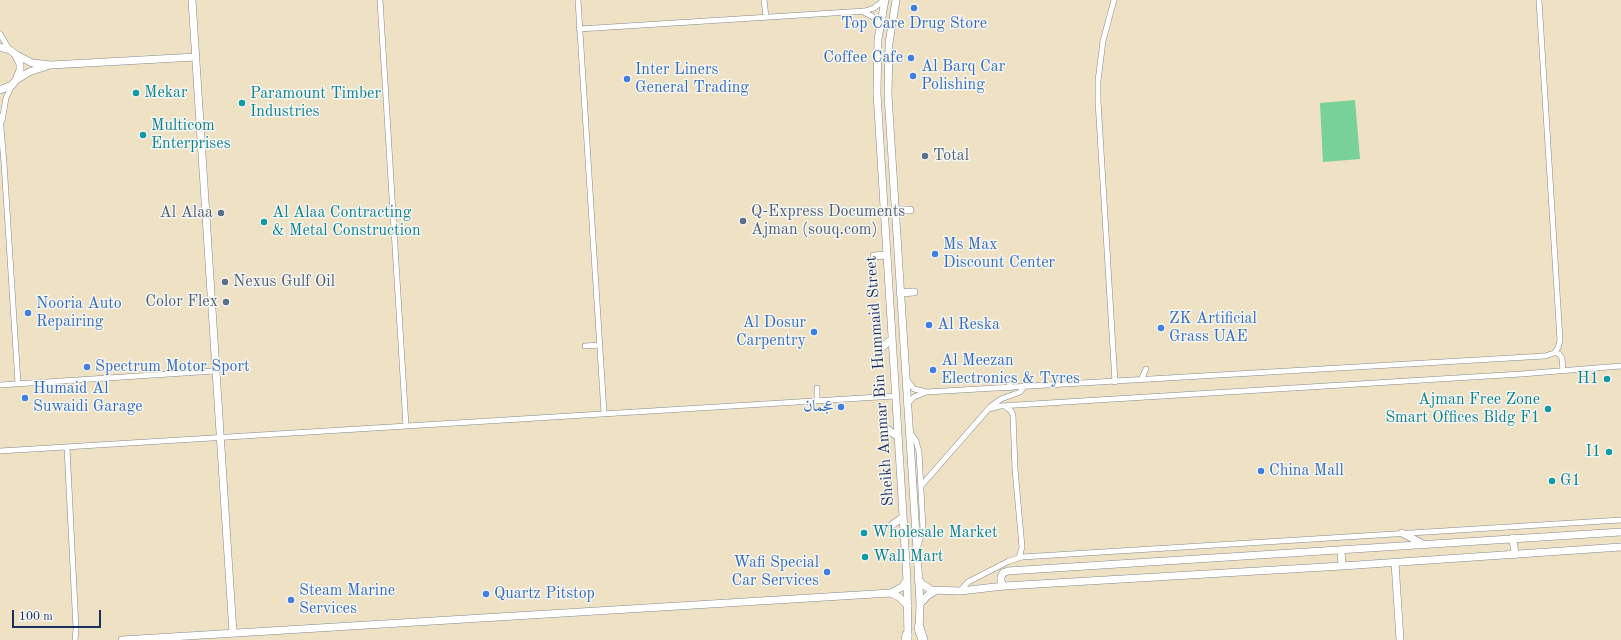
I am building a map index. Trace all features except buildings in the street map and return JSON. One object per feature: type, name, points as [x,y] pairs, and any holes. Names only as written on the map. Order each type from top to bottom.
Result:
[{"type":"highway","points":[[919,627],[923,640]]},
{"type":"street","points":[[192,0],[233,633]]},
{"type":"street","points":[[380,0],[406,426]]},
{"type":"street","points":[[578,0],[604,413]]},
{"type":"street","points":[[764,0],[766,18]]},
{"type":"street","points":[[580,29],[860,11],[874,8],[884,0]]},
{"type":"street","name":"Sheikh Ammar Bin Hummaid Street","points":[[884,0],[877,60],[877,92],[907,580],[907,638]]},
{"type":"street","name":"Sheikh Ammar Bin Hummaid Street","points":[[896,0],[889,43],[888,81],[908,431],[917,550],[920,640]]},
{"type":"street","points":[[1114,0],[1103,41],[1098,81],[1098,101],[1115,382]]},
{"type":"street","points":[[907,404],[918,395],[927,392],[1545,356],[1555,352],[1559,346],[1560,340],[1539,0]]},
{"type":"street","points":[[860,11],[872,16],[880,26]]},
{"type":"street","points":[[0,34],[20,64],[20,70],[6,98],[2,124]]},
{"type":"street","points":[[0,47],[32,63],[51,65],[196,57]]},
{"type":"street","points":[[0,90],[14,83],[29,72],[51,65]]},
{"type":"street","points":[[0,116],[2,124],[18,384]]},
{"type":"street","points":[[896,210],[910,210]]},
{"type":"street","points":[[874,256],[886,255]]},
{"type":"street","points":[[900,293],[914,292]]},
{"type":"street","points":[[881,348],[892,339]]},
{"type":"street","points":[[585,346],[599,345]]},
{"type":"street","points":[[1555,352],[1562,358],[1563,371]]},
{"type":"street","points":[[989,409],[1005,406],[1563,371],[1621,366]]},
{"type":"street","points":[[1141,380],[1146,369]]},
{"type":"street","points":[[0,385],[215,371]]},
{"type":"street","points":[[906,378],[914,389],[927,392]]},
{"type":"street","points":[[1009,378],[1010,388]]},
{"type":"street","points":[[921,486],[989,409],[1001,399],[1020,392],[1024,387]]},
{"type":"street","points":[[816,388],[817,400]]},
{"type":"street","points":[[0,451],[895,396]]},
{"type":"street","points":[[1005,406],[1011,410],[1013,415],[1014,463],[1022,547],[1019,558]]},
{"type":"street","points":[[886,428],[898,437]]},
{"type":"street","points":[[908,431],[916,441],[919,448],[923,528],[917,550]]},
{"type":"street","points":[[67,447],[76,630],[75,640]]},
{"type":"street","points":[[892,525],[903,517]]},
{"type":"street","points":[[960,591],[968,582],[1019,558],[1621,520]]},
{"type":"street","points":[[1004,586],[1001,582],[1001,577],[1003,573],[1008,571],[1621,532]]},
{"type":"street","points":[[1402,533],[1424,544]]},
{"type":"street","points":[[1513,538],[1515,555]]},
{"type":"street","points":[[918,578],[925,587],[935,591],[960,591],[1004,586],[1395,563],[1621,547]]},
{"type":"street","points":[[1341,550],[1342,566]]},
{"type":"street","points":[[1395,563],[1400,640]]},
{"type":"street","points":[[122,640],[891,593],[902,586],[907,580]]},
{"type":"street","points":[[920,604],[926,596],[935,591]]},
{"type":"street","points":[[891,593],[899,597],[908,606]]},
{"type":"street","points":[[76,630],[79,640]]},
{"type":"green space","points":[[1355,100],[1360,159],[1323,162],[1320,103]]},
{"type":"place","name":"Top Care Drug Store","points":[[914,8]]},
{"type":"place","name":"Coffee Cafe","points":[[911,58]]},
{"type":"place","name":"Al Barq Car Polishing","points":[[913,76]]},
{"type":"place","name":"Inter Liners General Trading","points":[[627,79]]},
{"type":"place","name":"Mekar","points":[[136,93]]},
{"type":"place","name":"Paramount Timber Industries","points":[[242,103]]},
{"type":"place","name":"Multicom Enterprises","points":[[143,135]]},
{"type":"place","name":"Total","points":[[925,156]]},
{"type":"place","name":"Al Alaa","points":[[221,213]]},
{"type":"place","name":"Q-Express Documents Ajman (souq.com)","points":[[743,221]]},
{"type":"place","name":"Al Alaa Contracting & Metal Construction","points":[[264,222]]},
{"type":"place","name":"Ms Max Discount Center","points":[[935,254]]},
{"type":"place","name":"Nexus Gulf Oil","points":[[225,282]]},
{"type":"place","name":"Color Flex","points":[[226,302]]},
{"type":"place","name":"Nooria Auto Repairing","points":[[28,313]]},
{"type":"place","name":"Al Reska","points":[[929,325]]},
{"type":"place","name":"ZK Artificial Grass UAE","points":[[1161,328]]},
{"type":"place","name":"Al Dosur Carpentry","points":[[814,332]]},
{"type":"place","name":"Spectrum Motor Sport","points":[[87,367]]},
{"type":"place","name":"Al Meezan Electronics & Tyres","points":[[933,370]]},
{"type":"place","name":"H1","points":[[1607,379]]},
{"type":"place","name":"Humaid Al Suwaidi Garage","points":[[25,398]]},
{"type":"place","name":"عجمان","points":[[841,407]]},
{"type":"place","name":"Ajman Free Zone Smart Offices Bldg F1","points":[[1548,409]]},
{"type":"place","name":"I1","points":[[1609,452]]},
{"type":"place","name":"China Mall","points":[[1261,471]]},
{"type":"place","name":"G1","points":[[1552,481]]},
{"type":"place","name":"Wholesale Market","points":[[864,533]]},
{"type":"place","name":"Wall Mart","points":[[865,557]]},
{"type":"place","name":"Wafi Special Car Services","points":[[827,572]]},
{"type":"place","name":"Quartz Pitstop","points":[[486,594]]},
{"type":"place","name":"Steam Marine Services","points":[[291,600]]}]
